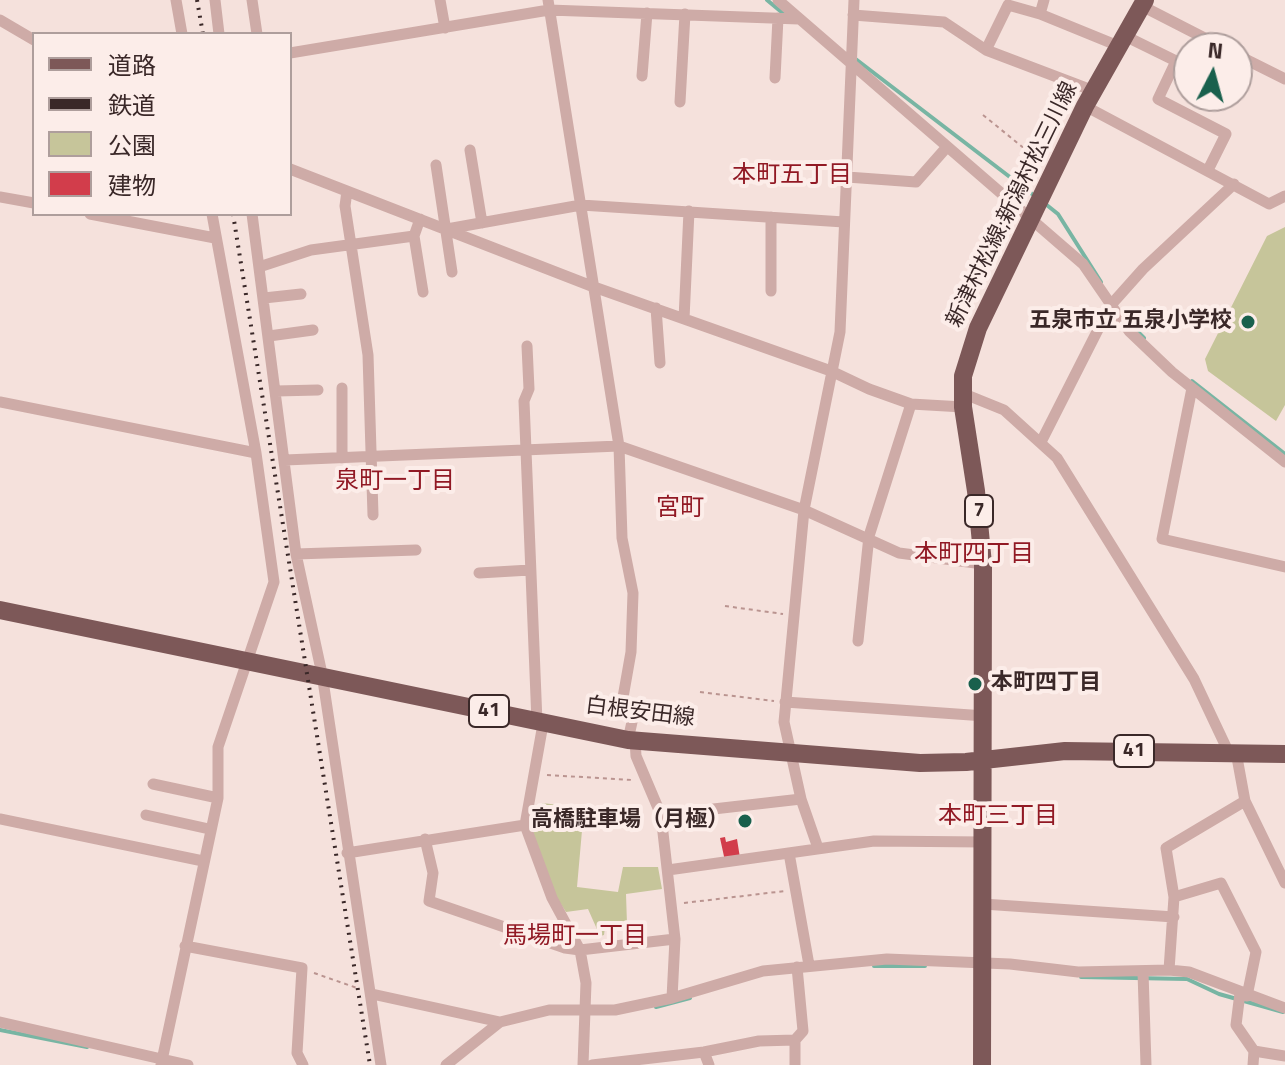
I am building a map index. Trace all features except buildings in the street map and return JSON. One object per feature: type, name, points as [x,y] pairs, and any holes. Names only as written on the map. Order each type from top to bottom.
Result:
[{"type":"main road","name":"新津村松線;新潟村松三川線","points":[[982,1065],[983,564],[981,523],[962,400],[969,352],[1089,98],[1144,3]]},
{"type":"main road","name":"白根安田線","points":[[0,610],[632,740],[920,763],[1065,751],[1285,754]]},
{"type":"street","points":[[176,0],[182,32]]},
{"type":"street","points":[[215,0],[219,32]]},
{"type":"street","points":[[252,0],[257,32]]},
{"type":"street","points":[[440,0],[445,28]]},
{"type":"street","points":[[778,0],[1083,264],[1129,331],[1192,388],[1285,462]]},
{"type":"street","points":[[818,848],[789,752],[785,702],[804,510],[840,332],[854,0]]},
{"type":"street","points":[[1040,14],[1044,0]]},
{"type":"street","points":[[1144,3],[1196,32]]},
{"type":"street","points":[[549,5],[619,446],[622,538],[633,593],[631,652],[622,703],[634,713],[632,740],[636,756],[661,815],[675,939],[672,998]]},
{"type":"street","points":[[292,53],[445,28],[549,5],[647,13],[799,19]]},
{"type":"street","points":[[986,50],[1008,5],[1173,60]]},
{"type":"street","points":[[642,76],[647,13]]},
{"type":"street","points":[[680,102],[685,14]]},
{"type":"street","points":[[853,15],[944,22],[986,50],[1089,98],[1269,204],[1285,196]]},
{"type":"street","points":[[775,78],[778,18]]},
{"type":"street","points":[[0,20],[32,39]]},
{"type":"street","points":[[1253,63],[1285,79]]},
{"type":"street","points":[[1173,67],[1158,99],[1173,107]]},
{"type":"street","points":[[1183,112],[1226,134],[1208,170]]},
{"type":"street","points":[[847,177],[916,182],[946,148]]},
{"type":"street","points":[[470,150],[482,223]]},
{"type":"street","points":[[436,165],[452,272]]},
{"type":"street","points":[[292,170],[594,287],[831,371],[911,404],[962,400],[1004,410],[1057,458],[1194,679],[1232,752],[1245,801],[1285,883]]},
{"type":"street","points":[[1041,442],[1110,306],[1143,269],[1234,184]]},
{"type":"street","points":[[347,191],[345,206],[368,355],[373,515]]},
{"type":"street","points":[[0,197],[32,203]]},
{"type":"street","points":[[446,229],[581,205],[844,222]]},
{"type":"street","points":[[684,319],[689,211]]},
{"type":"street","points":[[100,216],[215,238]]},
{"type":"street","points":[[162,1061],[218,798],[218,747],[274,582],[256,453],[212,216]]},
{"type":"street","points":[[252,216],[296,554],[322,674],[381,1065]]},
{"type":"street","points":[[771,217],[771,291]]},
{"type":"street","points":[[420,219],[414,236],[423,292]]},
{"type":"street","points":[[259,267],[311,250],[414,236]]},
{"type":"street","points":[[264,298],[301,294]]},
{"type":"street","points":[[656,308],[660,363]]},
{"type":"street","points":[[269,336],[313,330]]},
{"type":"street","points":[[527,346],[530,570],[540,723],[525,825],[552,898],[580,950],[586,983],[582,1007],[583,1065]]},
{"type":"street","points":[[342,388],[342,458]]},
{"type":"street","points":[[1192,388],[1162,539],[1285,567]]},
{"type":"street","points":[[276,391],[318,390]]},
{"type":"street","points":[[0,402],[256,453]]},
{"type":"street","points":[[858,641],[869,536],[911,404]]},
{"type":"street","points":[[285,460],[619,446],[804,510],[869,536],[899,553],[983,564]]},
{"type":"street","points":[[296,554],[416,550]]},
{"type":"street","points":[[479,573],[530,570]]},
{"type":"street","points":[[785,702],[985,716]]},
{"type":"street","points":[[153,784],[218,798]]},
{"type":"street","points":[[661,815],[801,799]]},
{"type":"street","points":[[1169,970],[1174,897],[1166,848],[1245,801]]},
{"type":"street","points":[[146,815],[209,829]]},
{"type":"street","points":[[0,819],[203,861]]},
{"type":"street","points":[[347,853],[525,825]]},
{"type":"street","points":[[425,839],[433,873],[429,901],[565,948],[580,950],[675,939]]},
{"type":"street","points":[[668,870],[874,841],[984,842]]},
{"type":"street","points":[[789,853],[797,889],[803,966],[803,1031],[795,1040],[795,1065]]},
{"type":"street","points":[[1174,897],[1221,883],[1256,952],[1236,1025],[1254,1051],[1253,1065]]},
{"type":"street","points":[[983,904],[1174,917]]},
{"type":"street","points":[[185,946],[302,968],[297,1053],[303,1065]]},
{"type":"street","points":[[446,1065],[500,1022],[549,1010],[582,1007],[615,1010],[672,998],[763,971],[887,959],[1010,964],[1078,972],[1189,972],[1285,1008]]},
{"type":"street","points":[[1143,972],[1146,1065]]},
{"type":"street","points":[[372,994],[500,1022]]},
{"type":"street","points":[[0,1022],[188,1065]]},
{"type":"street","points":[[592,1065],[704,1052],[759,1041],[795,1040]]},
{"type":"street","points":[[1254,1051],[1285,1056]]},
{"type":"street","points":[[704,1052],[709,1065]]},
{"type":"path","points":[[983,115],[1054,173]]},
{"type":"path","points":[[725,606],[792,615]]},
{"type":"path","points":[[700,692],[785,702]]},
{"type":"path","points":[[534,774],[646,780]]},
{"type":"path","points":[[671,904],[797,889]]},
{"type":"path","points":[[302,968],[372,994]]},
{"type":"green space","name":"五泉市立 五泉小学校","points":[[1285,227],[1285,405],[1276,421],[1208,371],[1205,359],[1267,236]]},
{"type":"green space","points":[[542,803],[584,808],[577,887],[618,892],[623,867],[658,867],[662,889],[626,894],[627,924],[605,927],[604,935],[600,936],[588,909],[566,912],[553,892],[531,835],[538,827]]},
{"type":"waterway","points":[[767,0],[785,15]]},
{"type":"waterway","points":[[853,57],[1036,197]]},
{"type":"waterway","points":[[1043,202],[1058,214],[1101,282]]},
{"type":"waterway","points":[[1128,322],[1144,338]]},
{"type":"waterway","points":[[1192,381],[1285,454]]},
{"type":"waterway","points":[[874,966],[925,966]]},
{"type":"waterway","points":[[1081,977],[1187,979],[1219,994],[1283,1012]]},
{"type":"waterway","points":[[656,1007],[690,998]]},
{"type":"waterway","points":[[0,1030],[87,1047]]},
{"type":"railway","points":[[197,0],[203,32]]},
{"type":"railway","points":[[233,216],[370,1065]]},
{"type":"place","name":"五泉市立 五泉小学校","points":[[1248,322]]},
{"type":"place","name":"本町四丁目","points":[[975,684]]},
{"type":"place","name":"高橋駐車場（月極）","points":[[745,821]]},
{"type":"district","name":"本町五丁目","points":[[792,176]]},
{"type":"district","name":"泉町一丁目","points":[[395,482]]},
{"type":"district","name":"宮町","points":[[680,509]]},
{"type":"district","name":"本町四丁目","points":[[974,555]]},
{"type":"district","name":"本町三丁目","points":[[998,817]]},
{"type":"district","name":"馬場町一丁目","points":[[575,937]]}]
